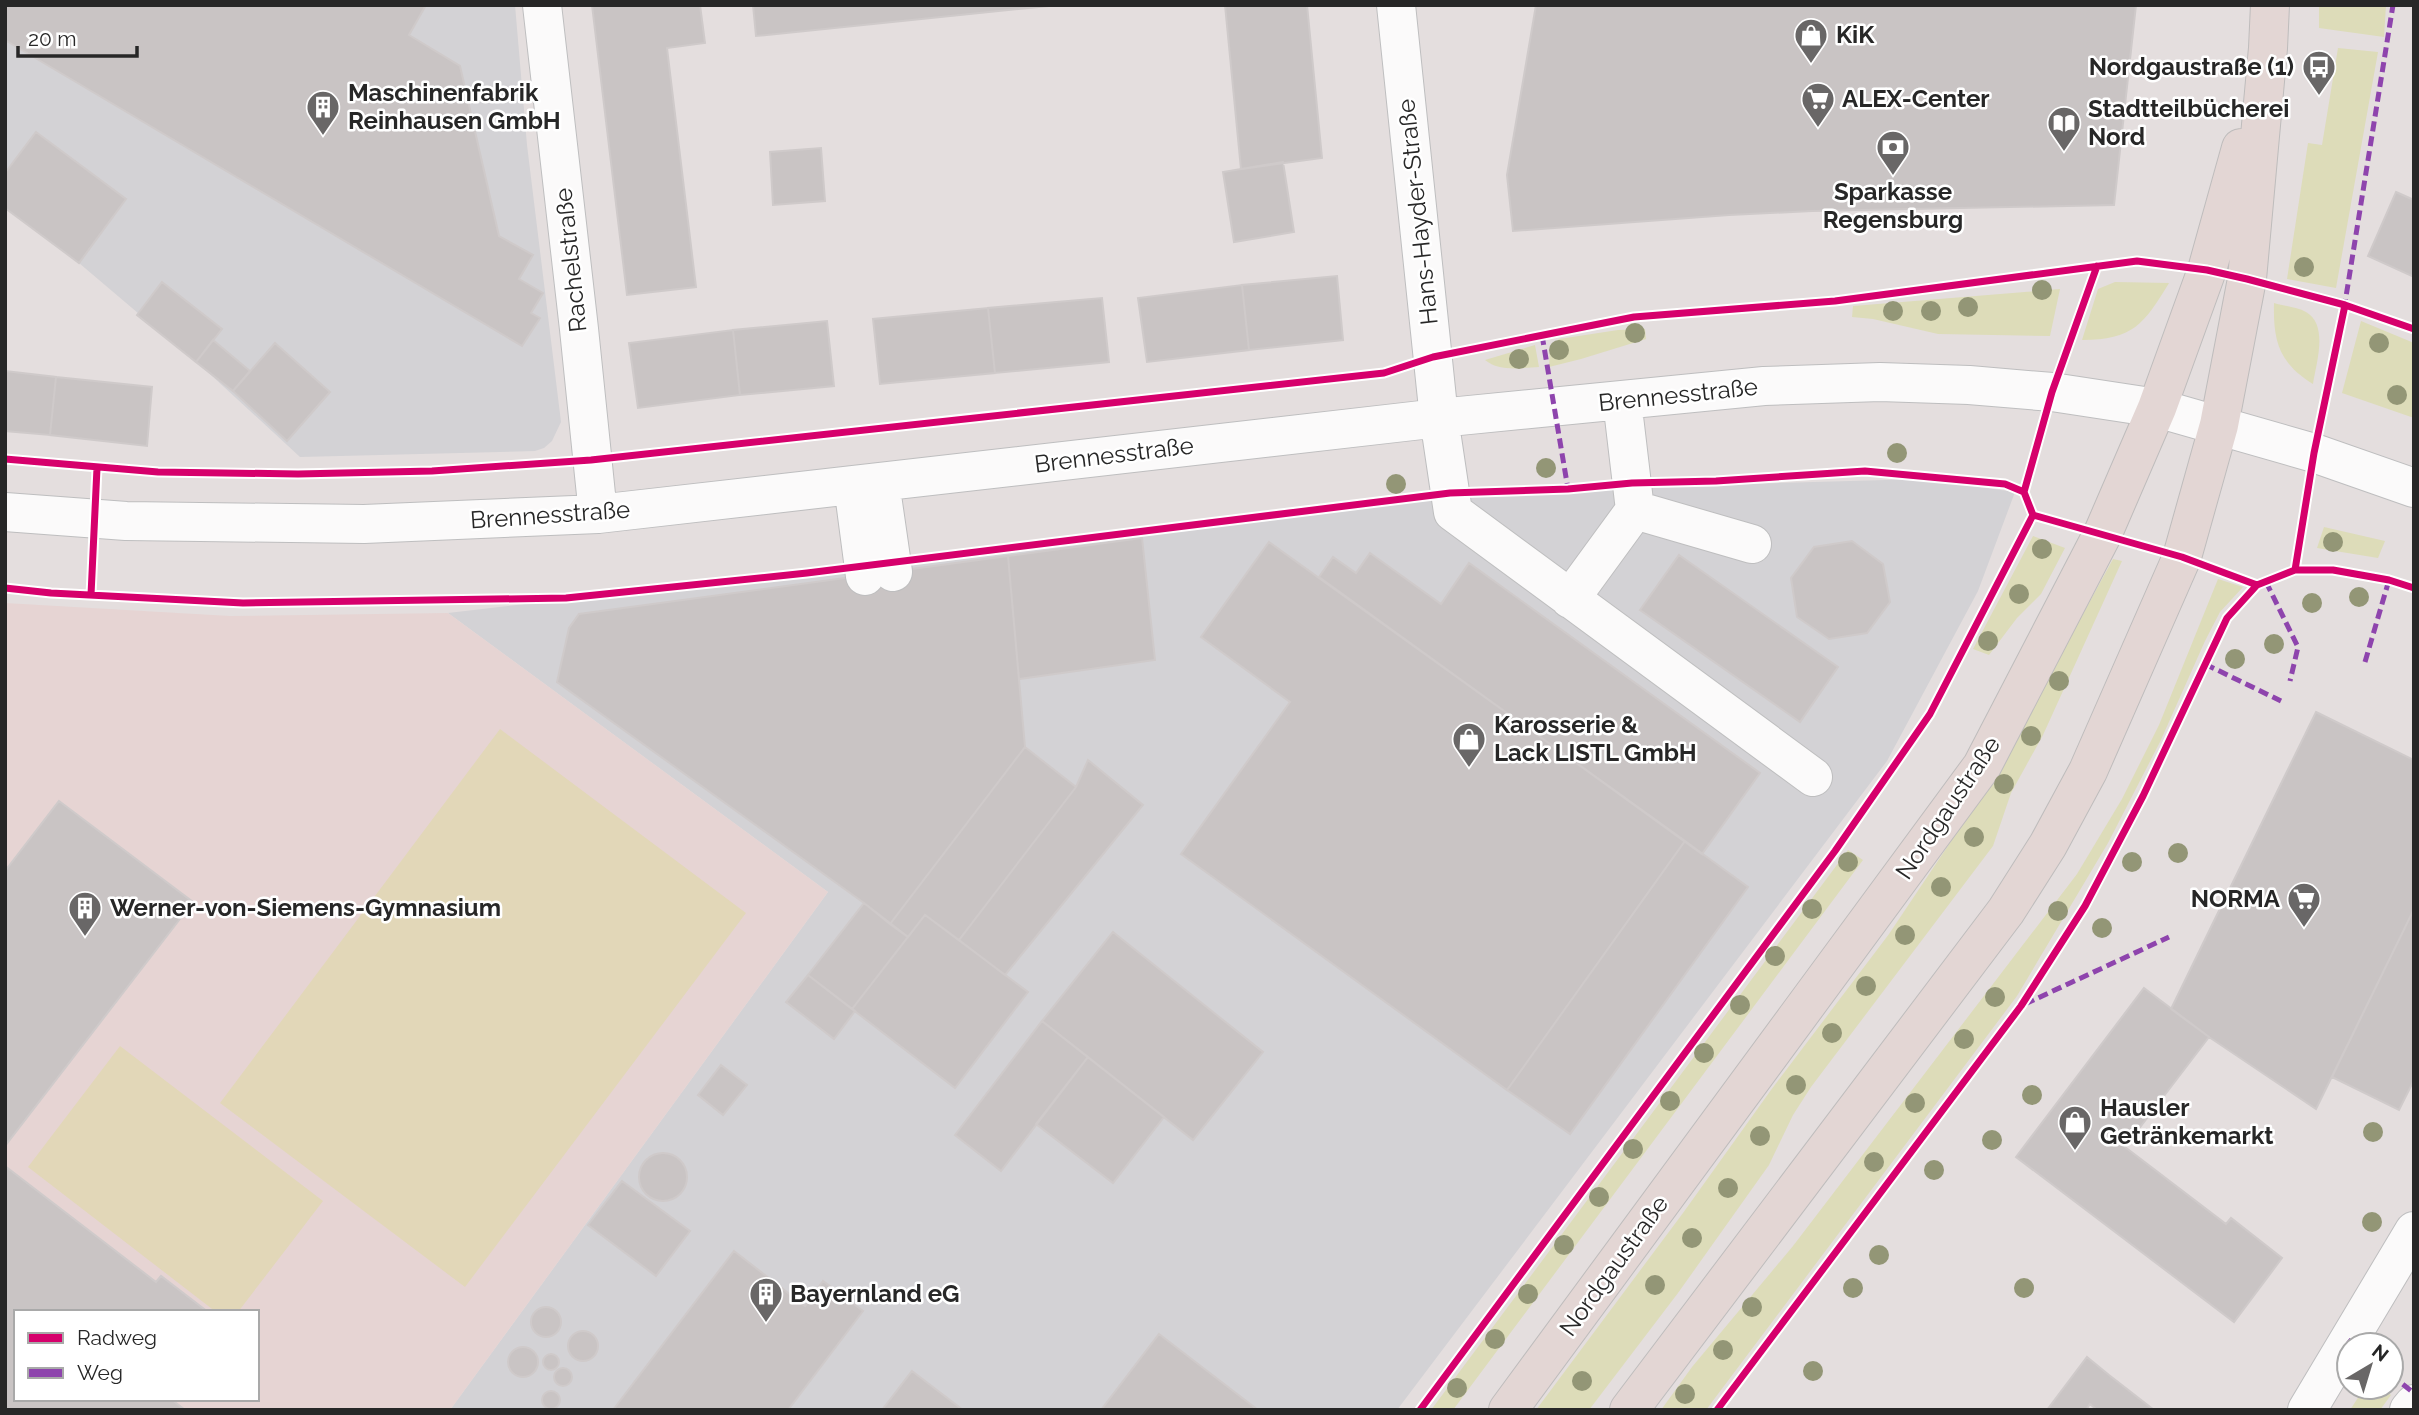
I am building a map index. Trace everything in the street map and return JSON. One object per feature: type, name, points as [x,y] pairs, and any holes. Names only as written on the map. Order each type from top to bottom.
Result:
[{"type":"main road","name":"Nordgaustraße","points":[[1629,1410],[2006,911],[2048,845],[2088,771],[2182,557],[2219,425],[2247,279],[2270,5]]},
{"type":"main road","name":"Nordgaustraße","points":[[1508,1410],[1982,766],[2103,533],[2157,408],[2207,270],[2268,48]]},
{"type":"street","name":"Rachelstraße","points":[[542,5],[598,514]]},
{"type":"street","name":"Hans-Hayder-Straße","points":[[1396,5],[1440,418],[1453,512],[1813,777]]},
{"type":"street","name":"Brennesstraße","points":[[5,512],[126,521],[364,524],[598,514],[1440,418],[1765,386],[1880,382],[1969,385],[2052,392],[2157,408],[2326,457],[2414,488]]},
{"type":"street","points":[[1570,599],[1635,510],[1622,400]]},
{"type":"street","points":[[867,483],[879,574]]},
{"type":"street","points":[[1635,510],[1752,544]]},
{"type":"street","points":[[2307,1410],[2414,1231]]},
{"type":"street","points":[[2409,1410],[2414,1404]]},
{"type":"shaded area","points":[[5,5],[515,5],[527,145],[561,422],[552,441],[535,451],[300,457],[211,375],[79,263],[5,208]]},
{"type":"shaded area","points":[[1922,479],[2015,492],[1978,591],[1887,761],[1397,1410],[450,1410],[828,892],[448,613],[1496,491]]},
{"type":"shaded area","points":[[5,603],[230,616],[448,613],[828,892],[450,1410],[5,1410]]},
{"type":"shaded area","points":[[500,729],[746,913],[465,1287],[220,1103]]},
{"type":"shaded area","points":[[120,1046],[323,1201],[240,1310],[213,1310],[28,1167]]},
{"type":"green space","points":[[2319,5],[2386,5],[2384,37],[2319,28]]},
{"type":"green space","points":[[2338,48],[2378,52],[2336,288],[2287,279],[2308,143],[2322,145]]},
{"type":"green space","points":[[2115,282],[2169,283],[2152,309],[2135,327],[2114,337],[2082,340],[2098,289]]},
{"type":"green space","points":[[2060,289],[2050,336],[1938,334],[1873,319],[1852,317],[1853,306]]},
{"type":"green space","points":[[2274,303],[2306,312],[2317,326],[2319,345],[2313,384],[2292,368],[2280,350],[2275,329]]},
{"type":"green space","points":[[2361,321],[2414,343],[2414,418],[2342,393]]},
{"type":"green space","points":[[1645,329],[1646,339],[1549,367],[1550,348],[1559,339],[1618,330]]},
{"type":"green space","points":[[1535,345],[1539,367],[1504,368],[1485,360]]},
{"type":"green space","points":[[2324,527],[2385,541],[2378,558],[2317,548]]},
{"type":"green space","points":[[2033,536],[2065,548],[2041,594],[2017,618],[1989,655],[1973,649]]},
{"type":"green space","points":[[2113,559],[2122,561],[2043,735],[2011,793],[1993,846],[1811,1087],[1793,1115],[1769,1165],[1678,1293],[1589,1410],[1536,1410],[1889,934],[1992,780]]},
{"type":"green space","points":[[2218,579],[2243,587],[2220,612],[2160,742],[2108,843],[2017,996],[1706,1410],[1661,1410],[1692,1367],[1793,1246],[2077,874],[2122,799],[2159,725]]},
{"type":"green space","points":[[1848,850],[1863,860],[1453,1410],[1431,1410]]},
{"type":"green space","points":[[2356,1401],[2387,1401],[2380,1410],[2350,1410]]},
{"type":"building","name":"Maschinenfabrik Reinhausen GmbH","points":[[5,5],[426,5],[409,35],[460,66],[499,236],[533,255],[519,279],[543,293],[531,313],[540,318],[522,346],[5,40]]},
{"type":"building","points":[[592,5],[700,5],[705,43],[667,48],[696,287],[627,295]]},
{"type":"building","points":[[753,5],[1048,5],[1048,6],[756,36]]},
{"type":"building","points":[[1225,5],[1307,5],[1322,158],[1241,169]]},
{"type":"building","name":"ALEX-Center","points":[[1536,5],[2136,5],[2114,205],[1812,211],[1513,231],[1507,175]]},
{"type":"building","points":[[36,132],[126,199],[79,263],[5,208],[5,173]]},
{"type":"building","points":[[821,148],[825,201],[773,205],[770,152]]},
{"type":"building","points":[[1283,162],[1294,232],[1234,242],[1223,172]]},
{"type":"building","points":[[2396,192],[2414,200],[2414,277],[2368,256]]},
{"type":"building","points":[[1337,276],[1343,340],[1249,350],[1242,285]]},
{"type":"building","points":[[162,282],[222,329],[196,362],[137,315]]},
{"type":"building","points":[[1242,285],[1249,350],[1147,362],[1138,298]]},
{"type":"building","points":[[1102,298],[1109,362],[995,373],[988,308]]},
{"type":"building","points":[[988,308],[995,373],[880,384],[873,319]]},
{"type":"building","points":[[827,321],[834,386],[740,395],[733,330]]},
{"type":"building","points":[[733,330],[740,395],[638,408],[629,343]]},
{"type":"building","points":[[213,340],[250,371],[233,391],[196,362]]},
{"type":"building","points":[[275,343],[330,392],[287,441],[233,391]]},
{"type":"building","points":[[5,371],[56,377],[50,435],[5,431]]},
{"type":"building","points":[[56,377],[152,387],[147,446],[50,435]]},
{"type":"building","points":[[1142,538],[1155,660],[1019,679],[1008,556]]},
{"type":"building","points":[[1852,541],[1883,564],[1890,602],[1867,633],[1829,639],[1797,617],[1791,578],[1814,547]]},
{"type":"building","points":[[1269,542],[1685,841],[1507,1090],[1181,854],[1290,702],[1201,637]]},
{"type":"building","points":[[1370,553],[1441,604],[1469,563],[1760,773],[1702,854],[1319,577],[1333,557],[1356,573]]},
{"type":"building","points":[[1679,555],[1838,667],[1800,722],[1640,610]]},
{"type":"building","points":[[1008,556],[1025,747],[890,924],[557,682],[569,628],[579,614]]},
{"type":"building","points":[[2316,712],[2414,760],[2414,909],[2316,1109],[2171,1009]]},
{"type":"building","points":[[1025,747],[1076,787],[959,940],[925,915],[908,937],[890,924]]},
{"type":"building","points":[[1088,760],[1143,805],[1005,975],[959,940],[1076,787]]},
{"type":"building","name":"Werner-von-Siemens-Gymnasium","points":[[59,801],[193,902],[5,1146],[5,871]]},
{"type":"building","points":[[1685,841],[1748,887],[1570,1134],[1507,1090]]},
{"type":"building","points":[[864,903],[908,937],[852,1009],[808,975]]},
{"type":"building","points":[[2414,909],[2414,1080],[2399,1110],[2332,1077]]},
{"type":"building","points":[[925,915],[1028,992],[955,1088],[852,1009]]},
{"type":"building","points":[[1113,932],[1263,1052],[1193,1140],[1042,1021]]},
{"type":"building","points":[[808,975],[855,1011],[834,1039],[786,1002]]},
{"type":"building","name":"Hausler Getränkemarkt","points":[[2144,988],[2209,1037],[2125,1147],[2226,1224],[2231,1218],[2282,1258],[2234,1322],[2016,1157]]},
{"type":"building","points":[[1042,1021],[1088,1057],[1001,1171],[955,1135]]},
{"type":"building","points":[[1088,1057],[1164,1117],[1113,1183],[1036,1124]]},
{"type":"building","points":[[721,1065],[747,1085],[723,1115],[698,1095]]},
{"type":"building","points":[[663,1153],[680,1160],[687,1177],[680,1194],[663,1201],[646,1194],[639,1177],[646,1160]]},
{"type":"building","points":[[5,1166],[156,1282],[161,1276],[205,1310],[14,1310],[14,1401],[174,1401],[185,1410],[5,1410]]},
{"type":"building","points":[[622,1181],[690,1231],[656,1276],[588,1225]]},
{"type":"building","name":"Bayernland eG","points":[[734,1251],[805,1306],[823,1281],[863,1311],[788,1410],[613,1410]]},
{"type":"building","points":[[546,1307],[557,1311],[561,1322],[557,1333],[546,1337],[535,1333],[531,1322],[535,1311]]},
{"type":"building","points":[[583,1331],[594,1335],[598,1346],[594,1357],[583,1361],[572,1357],[568,1346],[572,1335]]},
{"type":"building","points":[[1159,1334],[1258,1410],[1101,1410]]},
{"type":"building","points":[[523,1347],[534,1351],[538,1362],[534,1373],[523,1377],[512,1373],[508,1362],[512,1351]]},
{"type":"building","points":[[548,1354],[554,1354],[559,1362],[557,1368],[548,1370],[543,1365],[543,1359]]},
{"type":"building","points":[[2087,1357],[2154,1410],[2097,1410],[2090,1404],[2086,1410],[2047,1410]]},
{"type":"building","points":[[563,1368],[569,1371],[572,1377],[569,1383],[563,1386],[557,1383],[554,1377],[557,1371]]},
{"type":"building","name":"Bayernland eG","points":[[912,1371],[963,1410],[882,1410]]},
{"type":"building","points":[[551,1391],[557,1394],[560,1400],[557,1406],[551,1409],[545,1406],[542,1400],[545,1394]]},
{"type":"marked path","points":[[2344,309],[2393,5]]},
{"type":"marked path","points":[[1542,335],[1568,489]]},
{"type":"marked path","points":[[2365,662],[2389,580]]},
{"type":"marked path","points":[[2266,582],[2298,647],[2290,681]]},
{"type":"marked path","points":[[2205,664],[2281,701]]},
{"type":"marked path","points":[[2025,1004],[2169,937]]},
{"type":"marked path","points":[[2405,1386],[2414,1393]]},
{"type":"cycle path","points":[[5,459],[158,472],[298,474],[432,471],[591,460],[1384,373],[1433,357],[1634,317],[1835,301],[2137,261],[2207,270],[2247,279],[2345,305],[2414,329]]},
{"type":"cycle path","points":[[2024,492],[2052,392],[2097,266]]},
{"type":"cycle path","points":[[2295,570],[2314,453],[2345,305]]},
{"type":"cycle path","points":[[91,595],[97,468]]},
{"type":"cycle path","points":[[5,588],[243,603],[566,598],[807,573],[1450,493],[1568,489],[1632,483],[1716,481],[1865,471],[2005,484],[2024,492],[2033,515],[2182,557],[2257,585]]},
{"type":"cycle path","points":[[1420,1410],[1835,851],[1930,714],[2033,515]]},
{"type":"cycle path","points":[[1717,1410],[2021,1006],[2085,906],[2143,796],[2227,618],[2257,585],[2295,570],[2333,570],[2389,580],[2414,588]]},
{"type":"place","name":"KiK","points":[[1811,65]]},
{"type":"place","name":"Nordgaustraße (1)","points":[[2319,97]]},
{"type":"place","name":"ALEX-Center","points":[[1818,129]]},
{"type":"place","name":"Maschinenfabrik Reinhausen GmbH","points":[[323,137]]},
{"type":"place","name":"Stadtteilbücherei Nord","points":[[2064,153]]},
{"type":"place","name":"Sparkasse Regensburg","points":[[1893,177]]},
{"type":"place","name":"Karosserie & Lack LISTL GmbH","points":[[1469,769]]},
{"type":"place","name":"NORMA","points":[[2304,929]]},
{"type":"place","name":"Werner-von-Siemens-Gymnasium","points":[[85,938]]},
{"type":"place","name":"Hausler Getränkemarkt","points":[[2075,1152]]},
{"type":"place","name":"Bayernland eG","points":[[766,1324]]}]
